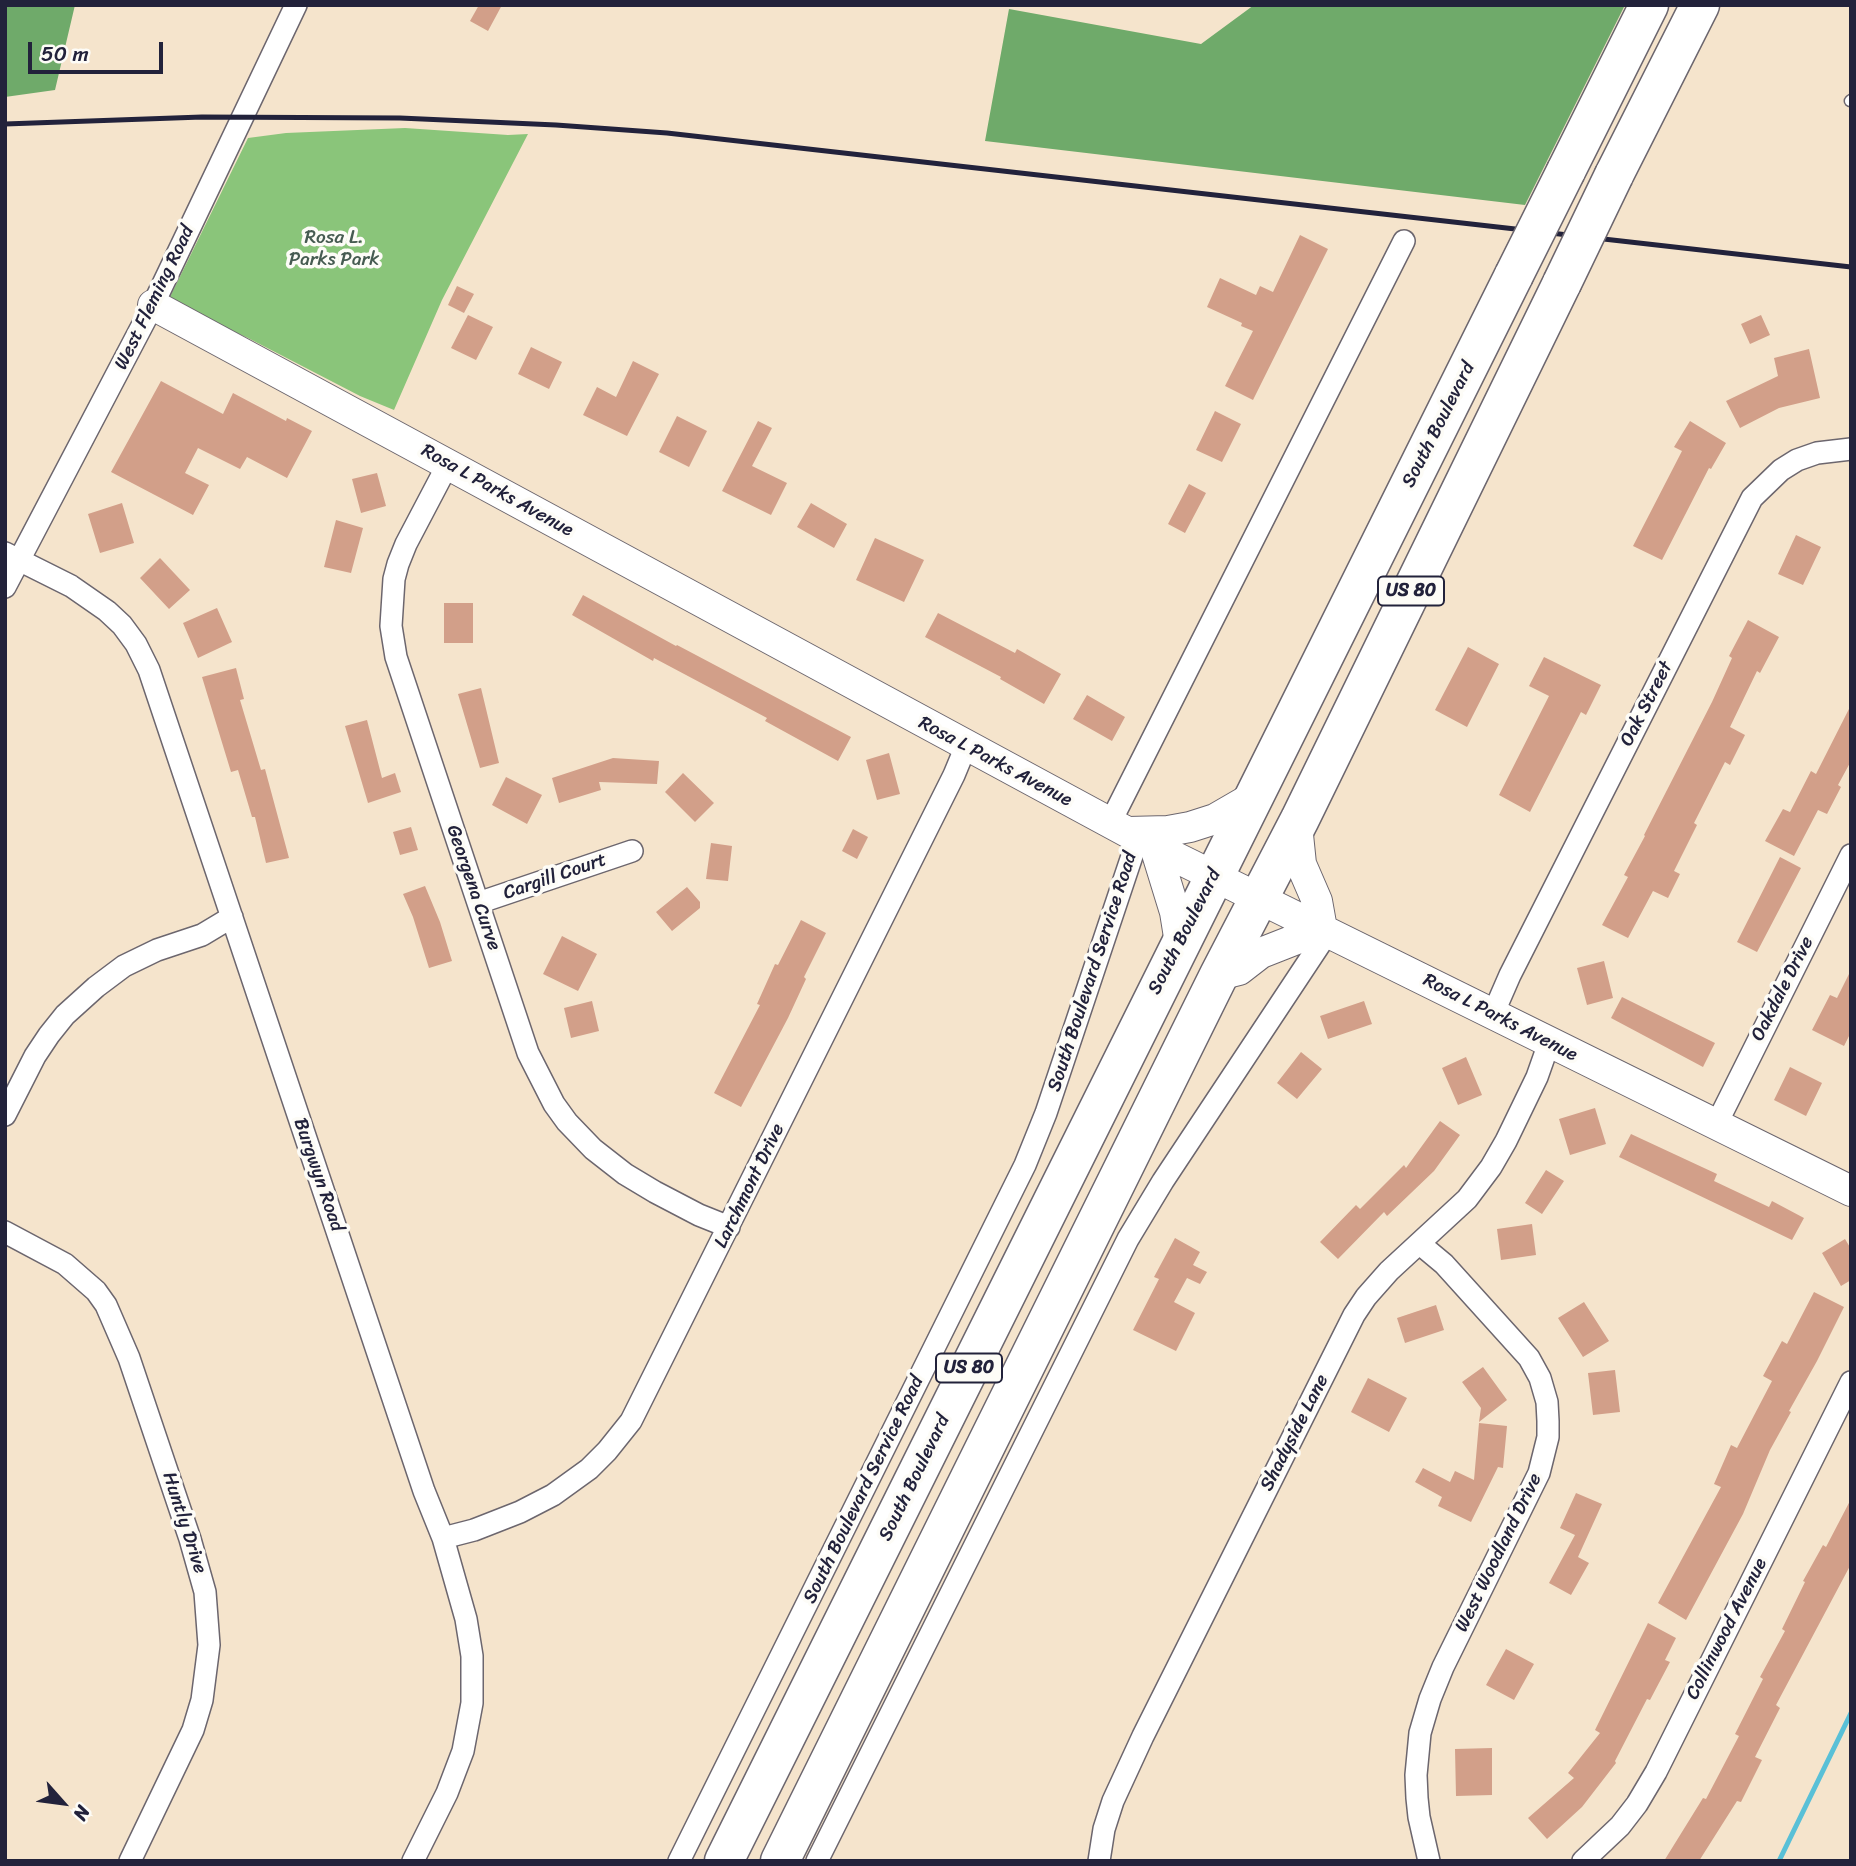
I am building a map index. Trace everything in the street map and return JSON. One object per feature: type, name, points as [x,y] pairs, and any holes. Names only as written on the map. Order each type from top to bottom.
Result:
[{"type":"highway","name":"South Boulevard","points":[[724,1861],[1649,5]]},
{"type":"highway","name":"US 80","points":[[780,1861],[1219,975],[1297,825],[1614,175],[1700,5]]},
{"type":"street","name":"West Fleming Road","points":[[5,587],[12,556],[153,305],[296,5]]},
{"type":"street","points":[[1132,835],[1404,242]]},
{"type":"street","name":"Rosa L Parks Avenue","points":[[153,305],[1132,835],[1851,1191]]},
{"type":"street","name":"Oak Street","points":[[1493,1014],[1510,975],[1747,505],[1762,486],[1797,460],[1817,453],[1851,449]]},
{"type":"street","name":"Georgena Curve","points":[[448,464],[398,564],[394,579],[391,626],[396,657],[528,1053],[567,1122],[587,1144],[625,1174],[699,1215],[729,1227]]},
{"type":"street","name":"Burgwyn Road","points":[[12,556],[93,600],[122,625],[136,644],[149,670],[424,1491],[443,1538],[466,1619],[472,1656],[472,1703],[464,1751],[447,1793],[413,1861]]},
{"type":"street","name":"Larchmont Drive","points":[[443,1538],[474,1530],[534,1506],[575,1480],[607,1451],[640,1405],[954,775],[966,746]]},
{"type":"street","points":[[1132,835],[1190,827],[1215,819],[1253,797]]},
{"type":"street","points":[[817,1861],[1128,1239],[1325,930],[1317,901],[1301,864],[1297,825]]},
{"type":"street","points":[[1132,835],[1175,912],[1180,943]]},
{"type":"street","name":"South Boulevard Service Road","points":[[679,1861],[1025,1165],[1046,1113],[1132,835]]},
{"type":"street","name":"Cargill Court","points":[[478,903],[632,851]]},
{"type":"street","name":"Oakdale Drive","points":[[1716,1125],[1851,855]]},
{"type":"street","points":[[5,1115],[35,1056],[49,1035],[65,1015],[96,987],[124,966],[157,950],[202,934],[232,917]]},
{"type":"street","points":[[1219,975],[1239,970],[1261,953],[1325,930]]},
{"type":"street","name":"Shadyside Lane","points":[[1099,1861],[1104,1829],[1113,1801],[1138,1747],[1354,1315],[1389,1271],[1467,1199],[1491,1167],[1537,1077],[1549,1043]]},
{"type":"street","name":"Huntly Drive","points":[[5,1232],[71,1268],[106,1305],[129,1359],[190,1539],[205,1592],[209,1645],[202,1700],[194,1730],[130,1861]]},
{"type":"street","name":"West Woodland Drive","points":[[1420,1244],[1444,1264],[1529,1358],[1539,1378],[1548,1421],[1548,1437],[1539,1473],[1443,1667],[1423,1722],[1416,1775],[1419,1817],[1429,1861]]},
{"type":"street","name":"Collinwood Avenue","points":[[1583,1861],[1620,1826],[1656,1772],[1851,1382]]},
{"type":"green space","points":[[5,5],[75,5],[55,90],[5,97]]},
{"type":"green space","points":[[1254,5],[1625,5],[1525,205],[985,141],[1009,9],[1201,44]]},
{"type":"green space","name":"Rosa L. Parks Park","points":[[405,128],[528,134],[442,300],[394,410],[360,396],[248,338],[168,301],[248,138],[286,133]]},
{"type":"building","points":[[479,5],[502,5],[488,31],[470,21]]},
{"type":"building","points":[[1300,235],[1328,249],[1253,400],[1225,386],[1253,331],[1207,307],[1220,278],[1256,295],[1260,286],[1273,292]]},
{"type":"building","points":[[457,286],[474,294],[464,313],[448,305]]},
{"type":"building","points":[[468,315],[493,327],[476,360],[451,348]]},
{"type":"building","points":[[1761,315],[1770,335],[1750,344],[1741,324]]},
{"type":"building","points":[[531,347],[562,362],[549,389],[518,374]]},
{"type":"building","points":[[1809,349],[1820,398],[1779,408],[1740,428],[1726,401],[1778,376],[1774,358]]},
{"type":"building","points":[[633,361],[659,374],[627,436],[583,415],[597,387],[616,397]]},
{"type":"building","points":[[161,381],[223,414],[233,393],[286,421],[287,418],[312,431],[287,478],[247,457],[240,469],[198,448],[185,473],[209,485],[193,515],[111,472]]},
{"type":"building","points":[[1215,411],[1241,424],[1222,462],[1196,450]]},
{"type":"building","points":[[677,416],[707,431],[689,467],[659,452]]},
{"type":"building","points":[[758,421],[772,428],[752,466],[787,483],[771,515],[722,491]]},
{"type":"building","points":[[1690,421],[1726,443],[1711,469],[1709,468],[1662,560],[1633,546],[1682,451],[1674,447]]},
{"type":"building","points":[[377,473],[386,506],[361,513],[352,479]]},
{"type":"building","points":[[1189,484],[1206,493],[1185,533],[1168,524]]},
{"type":"building","points":[[122,503],[134,543],[100,553],[88,514]]},
{"type":"building","points":[[811,503],[847,524],[834,548],[797,527]]},
{"type":"building","points":[[336,520],[363,528],[351,573],[324,567]]},
{"type":"building","points":[[1796,535],[1821,547],[1803,585],[1778,574]]},
{"type":"building","points":[[875,538],[924,560],[904,602],[856,580]]},
{"type":"building","points":[[160,558],[190,590],[169,609],[140,578]]},
{"type":"building","points":[[583,595],[851,737],[838,761],[765,721],[767,718],[654,658],[653,661],[572,615]]},
{"type":"building","points":[[444,603],[473,603],[473,643],[444,643]]},
{"type":"building","points":[[217,608],[232,642],[198,658],[183,623]]},
{"type":"building","points":[[938,613],[1015,653],[1017,649],[1061,674],[1044,704],[1000,679],[1001,677],[925,637]]},
{"type":"building","points":[[1748,620],[1779,637],[1760,673],[1757,671],[1730,727],[1745,735],[1730,765],[1725,762],[1694,823],[1697,825],[1674,871],[1680,874],[1668,898],[1653,891],[1628,938],[1602,925],[1628,877],[1624,875],[1712,702],[1732,658],[1729,656]]},
{"type":"building","points":[[1468,647],[1499,664],[1467,727],[1435,710]]},
{"type":"building","points":[[1544,657],[1601,685],[1586,715],[1581,712],[1530,812],[1499,795],[1549,696],[1529,686]]},
{"type":"building","points":[[236,668],[244,699],[240,700],[261,770],[265,769],[289,858],[266,863],[255,817],[252,817],[238,770],[231,772],[202,677]]},
{"type":"building","points":[[481,688],[499,763],[480,768],[458,694]]},
{"type":"building","points":[[1087,695],[1125,717],[1112,741],[1073,719]]},
{"type":"building","points":[[1851,705],[1851,761],[1827,814],[1818,810],[1794,856],[1765,841],[1783,809],[1790,812],[1811,771],[1816,774]]},
{"type":"building","points":[[367,720],[382,778],[395,773],[401,792],[368,803],[345,726]]},
{"type":"building","points":[[889,753],[900,794],[877,800],[866,760]]},
{"type":"building","points":[[613,758],[659,761],[657,784],[599,782],[601,790],[559,803],[552,778]]},
{"type":"building","points":[[683,773],[714,803],[695,822],[665,792]]},
{"type":"building","points":[[506,777],[542,795],[527,824],[492,805]]},
{"type":"building","points":[[411,827],[418,850],[400,855],[393,832]]},
{"type":"building","points":[[853,829],[868,837],[857,859],[842,851]]},
{"type":"building","points":[[711,843],[732,846],[728,881],[706,879]]},
{"type":"building","points":[[1780,857],[1801,868],[1757,952],[1737,942]]},
{"type":"building","points":[[425,886],[452,961],[429,968],[403,894]]},
{"type":"building","points":[[687,887],[700,902],[700,908],[672,931],[656,912]]},
{"type":"building","points":[[801,920],[826,933],[804,977],[806,979],[788,1018],[741,1107],[714,1093],[760,1005],[757,1004],[775,964],[778,965]]},
{"type":"building","points":[[562,936],[597,954],[578,991],[543,974]]},
{"type":"building","points":[[1604,961],[1613,998],[1587,1005],[1577,968]]},
{"type":"building","points":[[1851,970],[1851,1032],[1844,1046],[1812,1030],[1830,995],[1837,998]]},
{"type":"building","points":[[1622,997],[1715,1043],[1703,1067],[1611,1018]]},
{"type":"building","points":[[592,1001],[599,1031],[571,1038],[564,1008]]},
{"type":"building","points":[[1364,1001],[1372,1024],[1328,1039],[1320,1016]]},
{"type":"building","points":[[1301,1052],[1322,1069],[1297,1099],[1277,1083]]},
{"type":"building","points":[[1466,1057],[1482,1095],[1458,1105],[1442,1068]]},
{"type":"building","points":[[1790,1067],[1822,1083],[1806,1116],[1774,1100]]},
{"type":"building","points":[[1595,1108],[1606,1144],[1570,1155],[1559,1119]]},
{"type":"building","points":[[1440,1121],[1460,1135],[1434,1171],[1387,1216],[1384,1212],[1338,1259],[1320,1242],[1356,1205],[1360,1209],[1404,1165],[1406,1168]]},
{"type":"building","points":[[1631,1134],[1717,1174],[1714,1181],[1769,1207],[1772,1201],[1804,1218],[1792,1240],[1619,1157]]},
{"type":"building","points":[[1546,1170],[1564,1181],[1542,1214],[1525,1203]]},
{"type":"building","points":[[1532,1224],[1536,1255],[1501,1260],[1497,1229]]},
{"type":"building","points":[[1175,1238],[1200,1252],[1193,1265],[1207,1272],[1200,1284],[1187,1278],[1174,1302],[1195,1313],[1176,1351],[1133,1330],[1159,1279],[1154,1277]]},
{"type":"building","points":[[1845,1239],[1851,1249],[1851,1280],[1841,1286],[1822,1253]]},
{"type":"building","points":[[1814,1292],[1844,1307],[1789,1411],[1791,1412],[1770,1450],[1743,1514],[1686,1620],[1658,1603],[1721,1487],[1714,1484],[1731,1445],[1737,1448],[1772,1381],[1763,1376],[1782,1341],[1787,1344]]},
{"type":"building","points":[[1584,1302],[1609,1341],[1583,1357],[1558,1318]]},
{"type":"building","points":[[1436,1305],[1444,1330],[1405,1343],[1397,1318]]},
{"type":"building","points":[[1483,1367],[1507,1400],[1479,1422],[1481,1408],[1462,1382]]},
{"type":"building","points":[[1615,1370],[1620,1412],[1593,1415],[1588,1373]]},
{"type":"building","points":[[1368,1378],[1407,1398],[1389,1432],[1351,1412]]},
{"type":"building","points":[[1479,1423],[1507,1426],[1503,1468],[1498,1467],[1471,1522],[1438,1506],[1442,1497],[1415,1482],[1423,1468],[1450,1482],[1455,1471],[1474,1480]]},
{"type":"building","points":[[1576,1493],[1602,1504],[1578,1557],[1589,1563],[1571,1595],[1549,1583],[1575,1535],[1560,1528]]},
{"type":"building","points":[[1851,1499],[1851,1564],[1776,1705],[1780,1708],[1755,1757],[1762,1760],[1741,1802],[1737,1801],[1699,1861],[1664,1861],[1703,1798],[1706,1799],[1739,1736],[1735,1734],[1763,1679],[1760,1677],[1785,1631],[1782,1629],[1805,1582],[1803,1581],[1823,1545],[1826,1547]]},
{"type":"building","points":[[1648,1623],[1676,1638],[1665,1660],[1670,1662],[1650,1700],[1647,1699],[1616,1763],[1582,1807],[1547,1839],[1528,1818],[1574,1778],[1568,1773],[1600,1733],[1595,1730]]},
{"type":"building","points":[[1506,1649],[1534,1664],[1514,1700],[1486,1685]]},
{"type":"building","points":[[1492,1748],[1492,1795],[1456,1796],[1455,1749]]},
{"type":"waterway","points":[[1779,1861],[1851,1713]]},
{"type":"railway","points":[[5,124],[202,117],[400,118],[667,133],[1851,267]]}]
